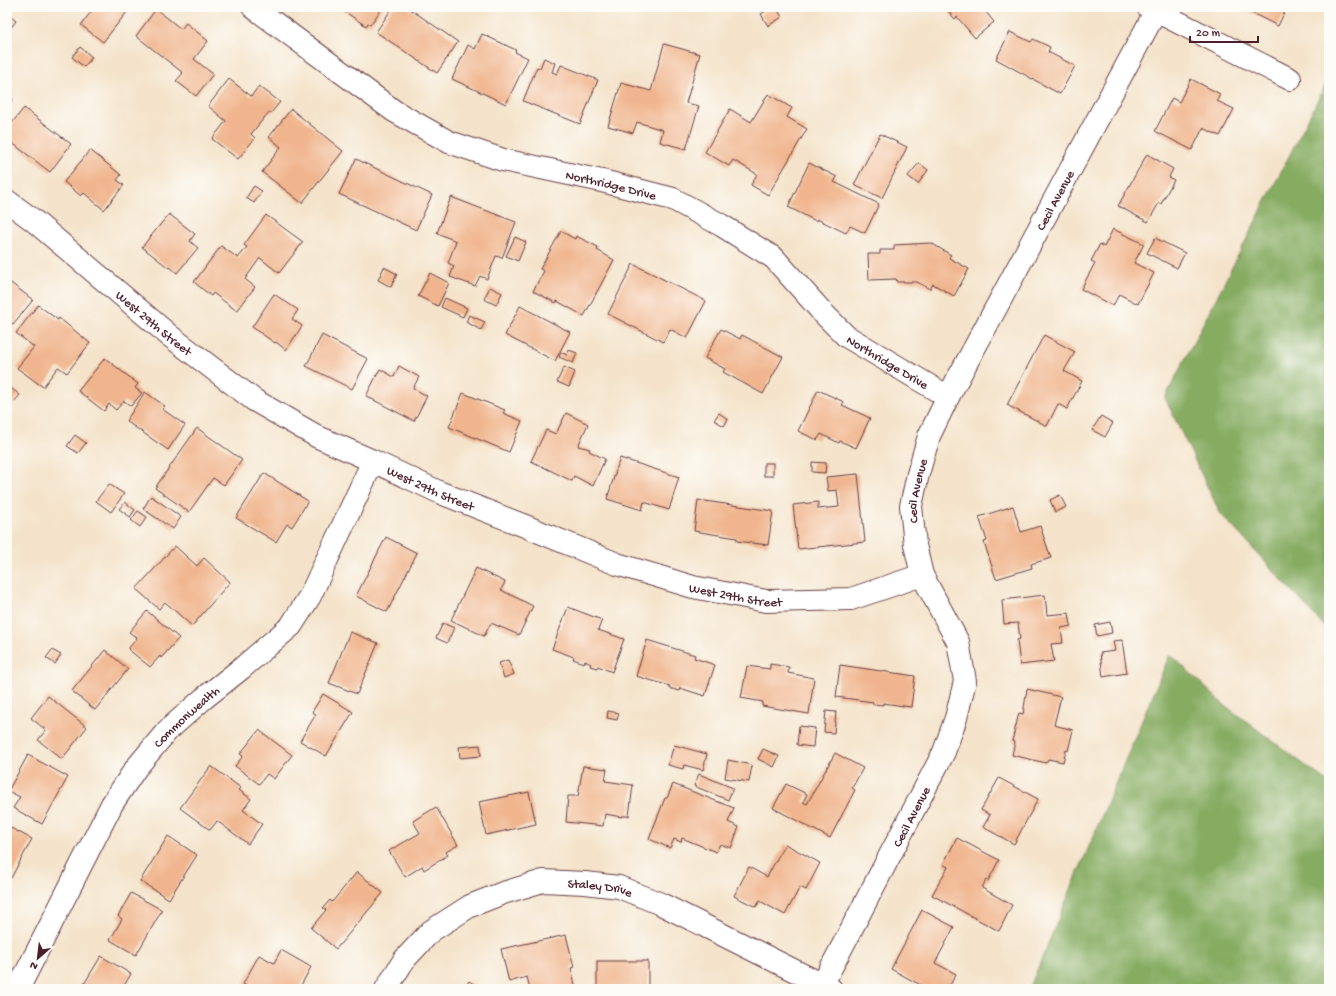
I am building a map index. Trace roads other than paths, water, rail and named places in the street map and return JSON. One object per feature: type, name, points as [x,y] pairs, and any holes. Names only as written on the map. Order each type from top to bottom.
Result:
[{"type":"street","name":"Northridge Drive","points":[[253,7],[394,111],[449,142],[503,160],[602,181],[672,199],[721,225],[774,258],[823,313],[846,336],[948,398]]},
{"type":"street","name":"Cecil Avenue","points":[[825,987],[944,752],[956,718],[965,681],[958,642],[922,575],[915,545],[911,506],[929,436],[1154,9]]},
{"type":"street","points":[[1154,9],[1290,79]]},
{"type":"street","name":"West 29th Street","points":[[7,201],[33,220],[170,336],[254,400],[318,438],[373,461],[441,493],[617,564],[693,587],[766,601],[851,599],[922,575]]},
{"type":"street","name":"Commonwealth","points":[[18,989],[112,804],[136,768],[167,731],[291,626],[310,596],[373,461]]},
{"type":"street","name":"Staley Drive","points":[[386,989],[404,960],[431,931],[470,906],[503,893],[543,882],[585,882],[619,887],[661,904],[825,987]]}]
